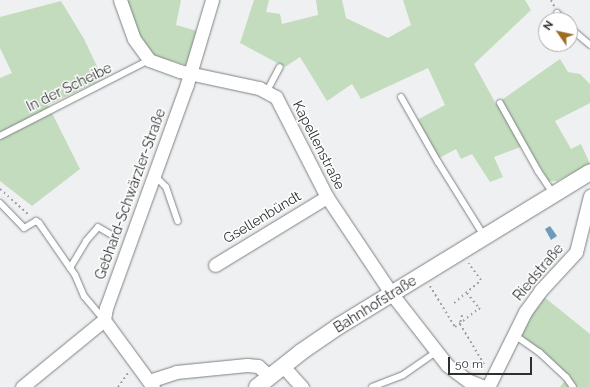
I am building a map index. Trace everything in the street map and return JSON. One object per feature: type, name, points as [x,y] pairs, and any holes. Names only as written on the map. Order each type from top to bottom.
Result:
[{"type":"street","points":[[120,0],[134,39],[149,60]]},
{"type":"street","name":"Gebhard-Schwärzler-Straße","points":[[104,320],[106,308],[190,73],[212,0]]},
{"type":"street","name":"Kapellenstraße","points":[[149,60],[190,73],[245,84],[267,91],[282,106],[327,197],[391,293],[447,365],[466,384],[484,387]]},
{"type":"street","name":"Bahnhofstraße","points":[[257,387],[282,365],[391,293],[553,193],[590,172]]},
{"type":"street","name":"Riedstraße","points":[[488,387],[524,312],[540,291],[576,252],[590,196]]},
{"type":"street","name":"Gsellenbündt","points":[[215,265],[327,197]]},
{"type":"street","points":[[22,387],[104,320],[151,384],[176,372],[247,365],[258,366],[269,376]]},
{"type":"street","points":[[282,365],[302,387]]},
{"type":"lane","points":[[578,35],[590,45]]},
{"type":"lane","name":"In der Scheibe","points":[[0,136],[149,60]]},
{"type":"lane","points":[[267,91],[280,68]]},
{"type":"lane","points":[[401,97],[438,162],[484,236]]},
{"type":"lane","points":[[500,103],[553,193]]},
{"type":"lane","points":[[154,174],[166,187],[178,221]]},
{"type":"lane","points":[[0,204],[24,228],[36,221],[56,245],[70,268],[84,296],[104,320]]},
{"type":"lane","points":[[70,268],[86,241],[98,227],[115,237]]},
{"type":"lane","points":[[513,334],[539,352],[566,377],[573,387]]},
{"type":"lane","points":[[372,387],[403,375],[436,352]]},
{"type":"path","points":[[0,189],[36,221]]},
{"type":"path","points":[[454,303],[481,280],[464,257]]},
{"type":"path","points":[[427,280],[455,327],[479,308]]},
{"type":"path","points":[[467,292],[482,311]]},
{"type":"path","points":[[462,315],[460,324],[488,371]]},
{"type":"path","points":[[118,387],[132,369]]},
{"type":"green space","points":[[125,0],[181,0],[176,25],[197,31],[186,65],[152,55],[142,42]]},
{"type":"green space","points":[[254,0],[269,0],[266,12],[280,14],[282,24],[318,15],[316,0],[342,0],[346,18],[388,38],[411,25],[403,0],[525,0],[531,10],[474,64],[496,104],[560,59],[568,72],[580,74],[590,84],[590,103],[555,121],[571,149],[581,144],[590,164],[557,181],[549,181],[526,145],[494,157],[503,177],[490,182],[472,154],[461,159],[456,149],[439,158],[417,120],[445,105],[428,68],[361,99],[352,84],[327,101],[300,57],[285,67],[240,43]]},
{"type":"green space","points":[[61,1],[84,39],[103,79],[48,105],[80,169],[32,206],[0,181],[0,78],[12,73],[0,48],[0,17]]},
{"type":"green space","points":[[543,296],[590,334],[590,387],[560,387],[568,377],[521,335],[531,311]]},
{"type":"water","points":[[550,226],[557,236],[551,240],[545,229]]}]
